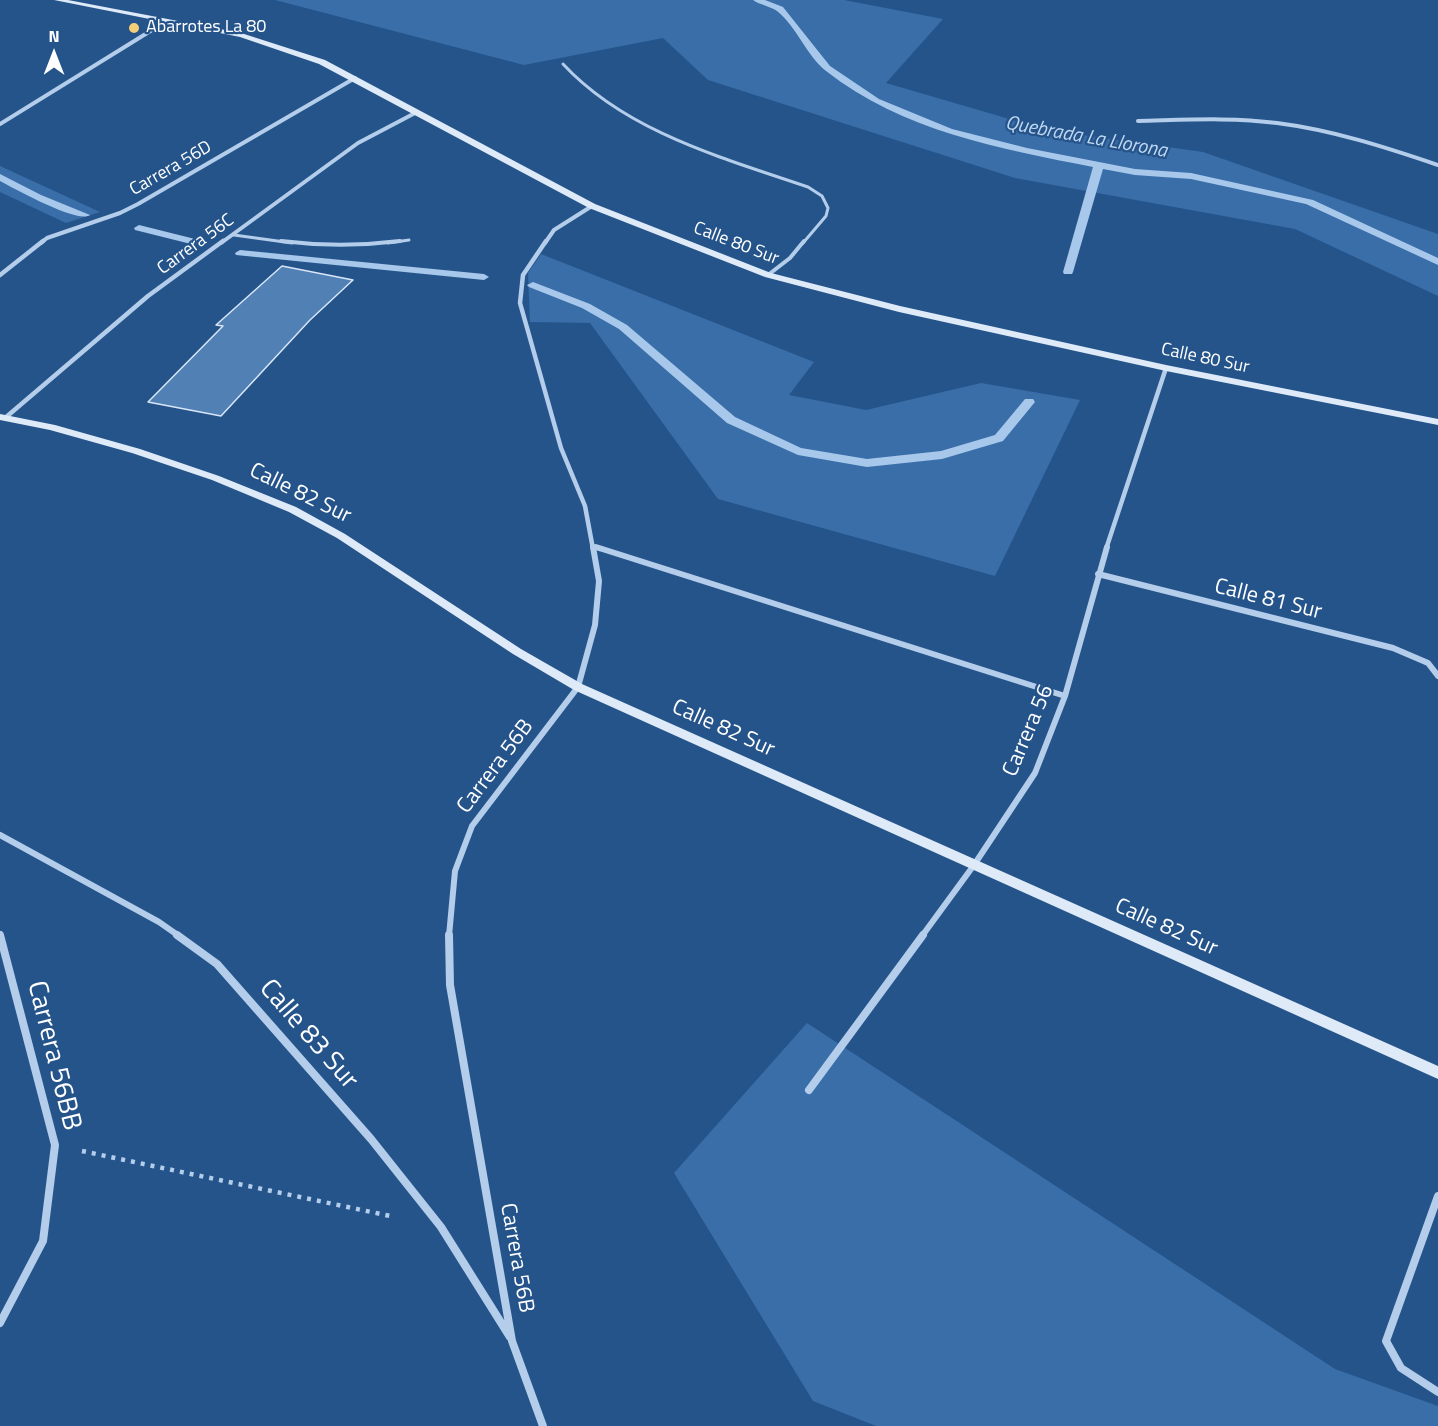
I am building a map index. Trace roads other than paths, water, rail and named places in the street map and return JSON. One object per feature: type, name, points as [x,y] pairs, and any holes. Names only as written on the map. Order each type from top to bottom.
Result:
[{"type":"street","name":"Calle 80 Sur","points":[[57,0],[241,35],[322,62],[592,206],[768,275],[899,309],[1166,368],[1438,423]]},
{"type":"street","points":[[0,124],[165,22]]},
{"type":"street","name":"Carrera 56D","points":[[0,275],[47,238],[138,204],[355,78]]},
{"type":"street","name":"Carrera 56C","points":[[3,418],[148,296],[234,235],[286,194],[358,142],[417,112]]},
{"type":"street","points":[[1138,121],[1205,119],[1276,123],[1369,142],[1438,165]]},
{"type":"street","name":"Carrera 56B","points":[[543,1426],[512,1341],[450,985],[451,913],[455,871],[472,826],[578,687],[595,625],[599,580],[595,548],[585,506],[561,448],[520,303],[523,275],[554,230],[592,206]]},
{"type":"street","name":"Carrera 56","points":[[809,1090],[974,865],[1035,773],[1065,696],[1098,574],[1166,368]]},
{"type":"street","name":"Calle 82 Sur","points":[[3,418],[84,435],[207,474],[276,502],[340,536],[525,658],[578,687],[1438,1073]]},
{"type":"street","points":[[595,548],[1065,696]]},
{"type":"street","name":"Calle 81 Sur","points":[[1098,574],[1393,648],[1428,663],[1438,676]]},
{"type":"street","name":"Calle 83 Sur","points":[[0,835],[159,922],[217,964],[371,1139],[441,1227],[512,1341]]},
{"type":"street","name":"Carrera 56BB","points":[[0,934],[55,1145],[43,1241],[0,1323]]},
{"type":"street","points":[[1438,1196],[1386,1341],[1401,1368],[1438,1392]]},
{"type":"lane","points":[[563,63],[583,86],[600,98],[670,136],[808,187],[822,196],[828,208],[826,216],[790,258],[768,275]]},
{"type":"lane","points":[[234,235],[311,245],[360,246],[409,240]]},
{"type":"waterway","name":"Quebrada La Llorona","points":[[757,0],[780,9],[827,68],[876,101],[949,131],[1027,151],[1099,165]]},
{"type":"waterway","points":[[1068,272],[1099,165]]},
{"type":"waterway","name":"Quebrada La Llorona","points":[[1099,165],[1135,172],[1191,176],[1309,202],[1438,262]]},
{"type":"waterway","points":[[0,177],[37,197],[85,215]]},
{"type":"waterway","points":[[139,228],[195,242]]},
{"type":"waterway","points":[[240,253],[484,277]]},
{"type":"waterway","points":[[533,285],[586,306],[623,327],[731,420],[798,451],[867,463],[942,455],[999,438],[1029,402]]},
{"type":"place","name":"Abarrotes La 80","points":[[134,28]]}]
